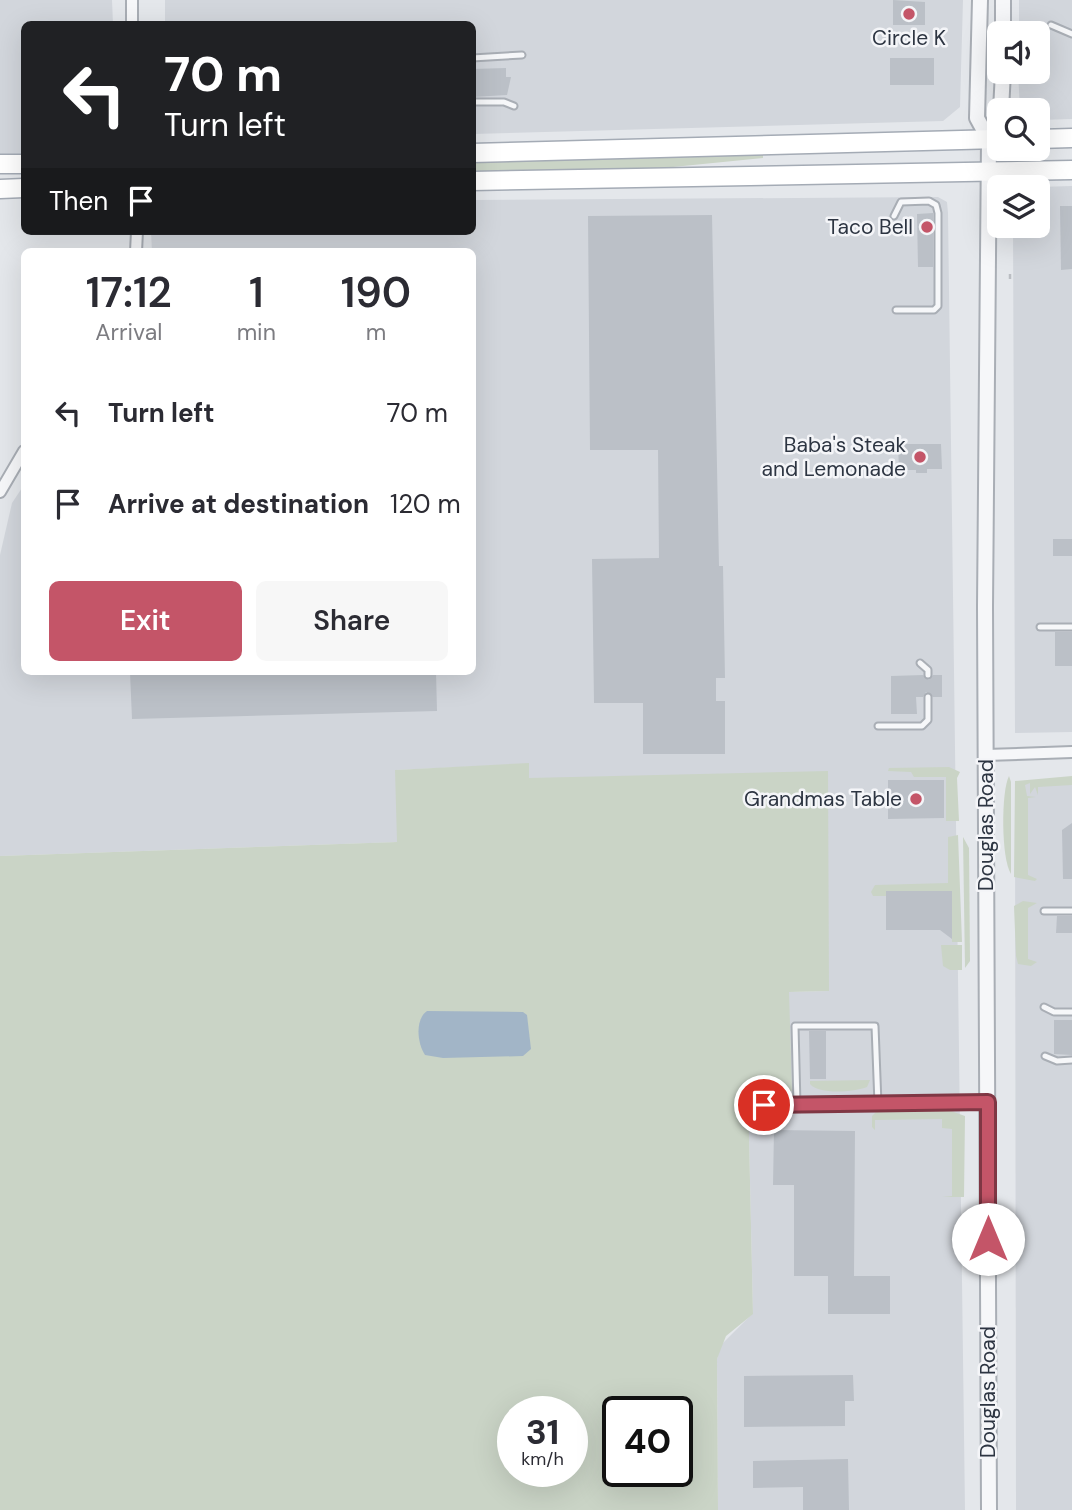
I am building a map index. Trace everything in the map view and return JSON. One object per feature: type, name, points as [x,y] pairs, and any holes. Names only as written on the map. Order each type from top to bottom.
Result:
[{"type":"main road","points":[[1050,138],[1072,138]]},
{"type":"main road","points":[[476,153],[987,139]]},
{"type":"main road","points":[[0,164],[21,164]]},
{"type":"main road","points":[[476,181],[1072,170]]},
{"type":"main road","points":[[0,189],[21,188]]},
{"type":"street","points":[[132,0],[132,21]]},
{"type":"street","name":"Douglas Road","points":[[980,0],[977,118],[987,130]]},
{"type":"street","points":[[1003,0],[1003,21]]},
{"type":"street","name":"Douglas Road","points":[[989,1510],[986,755],[991,161]]},
{"type":"street","points":[[0,492],[21,457]]},
{"type":"street","points":[[986,755],[1072,752]]},
{"type":"street","points":[[764,1105],[988,1102]]},
{"type":"lane","points":[[1051,25],[1072,34]]},
{"type":"lane","points":[[476,58],[522,55]]},
{"type":"lane","points":[[476,102],[504,102],[514,106]]},
{"type":"lane","points":[[894,216],[901,202],[911,200],[936,205],[938,213],[938,306],[934,310],[896,310]]},
{"type":"lane","points":[[1040,627],[1072,627]]},
{"type":"lane","points":[[920,663],[928,670],[928,675]]},
{"type":"lane","points":[[878,726],[922,726],[928,720],[928,697]]},
{"type":"lane","points":[[1044,911],[1072,911]]},
{"type":"lane","points":[[1044,1007],[1054,1012],[1072,1012]]},
{"type":"lane","points":[[797,1105],[794,1026],[875,1026],[878,1104]]},
{"type":"lane","points":[[1045,1056],[1057,1061],[1072,1060]]},
{"type":"path","points":[[1010,274],[1010,279]]},
{"type":"shaded area","points":[[0,0],[112,0],[113,21],[21,21],[21,158],[0,158]]},
{"type":"shaded area","points":[[165,0],[963,0],[960,107],[943,121],[476,134],[476,21],[165,21]]},
{"type":"shaded area","points":[[1019,0],[1072,0],[1072,119],[1050,120],[1050,98],[1019,98],[1019,84],[1050,84],[1050,21],[1019,21]]},
{"type":"shaded area","points":[[1072,186],[1072,732],[1015,733],[1013,238],[1050,238],[1050,187]]},
{"type":"shaded area","points":[[938,197],[947,202],[965,1510],[718,1510],[717,1359],[720,1346],[753,1313],[748,1092],[789,992],[829,991],[529,778],[528,764],[396,770],[398,842],[0,856],[0,555],[12,503],[21,490],[21,675],[476,675],[476,248],[152,248],[151,235],[476,235],[476,200]]},
{"type":"shaded area","points":[[1072,777],[1072,1510],[1016,1510],[1015,782]]},
{"type":"green space","points":[[763,154],[763,158],[633,171],[476,172],[476,162]]},
{"type":"green space","points":[[529,763],[529,778],[828,771],[829,991],[789,992],[792,1091],[748,1092],[753,1314],[726,1336],[717,1359],[718,1510],[0,1510],[0,856],[397,842],[395,770]]},
{"type":"green space","points":[[949,767],[960,772],[957,778],[959,821],[946,821],[946,777],[914,777],[911,772],[888,771],[889,768]]},
{"type":"green space","points":[[1009,776],[1011,874],[1005,854],[1003,825]]},
{"type":"green space","points":[[1072,776],[1072,785],[1038,787],[1038,795],[1035,787],[1030,794],[1030,783],[1025,785],[1027,796],[1036,797],[1028,798],[1028,875],[1037,879],[1035,881],[1014,877],[1015,781]]},
{"type":"green space","points":[[958,835],[962,942],[952,942],[951,891],[886,891],[886,896],[873,896],[871,892],[875,885],[948,883],[948,837]]},
{"type":"green space","points":[[963,837],[969,848],[970,961],[965,968]]},
{"type":"green space","points":[[1023,901],[1037,903],[1028,908],[1028,959],[1037,962],[1031,966],[1018,964],[1016,956],[1014,906]]},
{"type":"green space","points":[[941,945],[962,945],[962,970],[950,970],[943,966]]},
{"type":"green space","points":[[870,1080],[867,1087],[846,1091],[821,1090],[810,1084],[810,1081]]},
{"type":"green space","points":[[948,1110],[965,1116],[964,1197],[942,1197],[952,1196],[952,1129],[942,1128],[942,1119],[875,1120],[875,1130],[872,1127],[872,1116],[876,1112]]},
{"type":"water","points":[[427,1011],[523,1012],[527,1015],[531,1049],[523,1056],[443,1058],[425,1055],[420,1044],[419,1025]]},
{"type":"building","name":"Circle K","points":[[893,0],[925,2],[925,25],[893,25]]},
{"type":"building","points":[[890,58],[934,58],[934,85],[890,85]]},
{"type":"building","points":[[506,68],[506,77],[511,77],[507,95],[476,97],[476,69]]},
{"type":"building","points":[[1060,206],[1072,206],[1072,269],[1061,270]]},
{"type":"building","name":"Taco Bell","points":[[933,213],[933,267],[918,267],[917,214]]},
{"type":"building","points":[[712,215],[719,566],[723,566],[725,678],[716,678],[716,701],[725,701],[725,754],[643,754],[643,703],[594,703],[592,559],[659,558],[658,450],[590,450],[588,216]]},
{"type":"building","name":"Baba's Steak and Lemonade","points":[[898,444],[941,444],[942,469],[927,469],[927,473],[899,470]]},
{"type":"building","points":[[1053,539],[1072,539],[1072,556],[1053,556]]},
{"type":"building","points":[[1055,632],[1072,632],[1072,666],[1055,666]]},
{"type":"building","points":[[130,675],[436,675],[437,711],[132,719]]},
{"type":"building","points":[[923,675],[929,680],[933,675],[942,675],[942,697],[933,697],[926,692],[923,697],[916,697],[917,714],[891,714],[891,676]]},
{"type":"building","name":"Grandmas Table","points":[[888,780],[944,780],[944,818],[888,819]]},
{"type":"building","points":[[1072,823],[1072,879],[1063,879],[1062,830]]},
{"type":"building","points":[[886,891],[952,891],[952,939],[940,930],[886,930]]},
{"type":"building","points":[[1057,916],[1072,916],[1072,933],[1056,933]]},
{"type":"building","points":[[1054,1020],[1072,1020],[1072,1055],[1054,1054]]},
{"type":"building","points":[[809,1031],[826,1031],[826,1079],[810,1079]]},
{"type":"building","points":[[774,1130],[855,1131],[854,1276],[890,1276],[890,1314],[828,1314],[828,1276],[794,1276],[794,1185],[773,1185]]},
{"type":"building","points":[[853,1375],[854,1401],[845,1401],[845,1426],[744,1427],[744,1376]]},
{"type":"building","points":[[848,1459],[849,1510],[803,1510],[803,1487],[753,1488],[753,1461]]},
{"type":"place","name":"Circle K","points":[[909,14]]},
{"type":"place","name":"Taco Bell","points":[[927,227]]},
{"type":"place","name":"Baba's Steak and Lemonade","points":[[920,457]]},
{"type":"place","name":"Grandmas Table","points":[[916,799]]},
{"type":"route","points":[[764,1105],[988,1102],[988,1239]]}]
